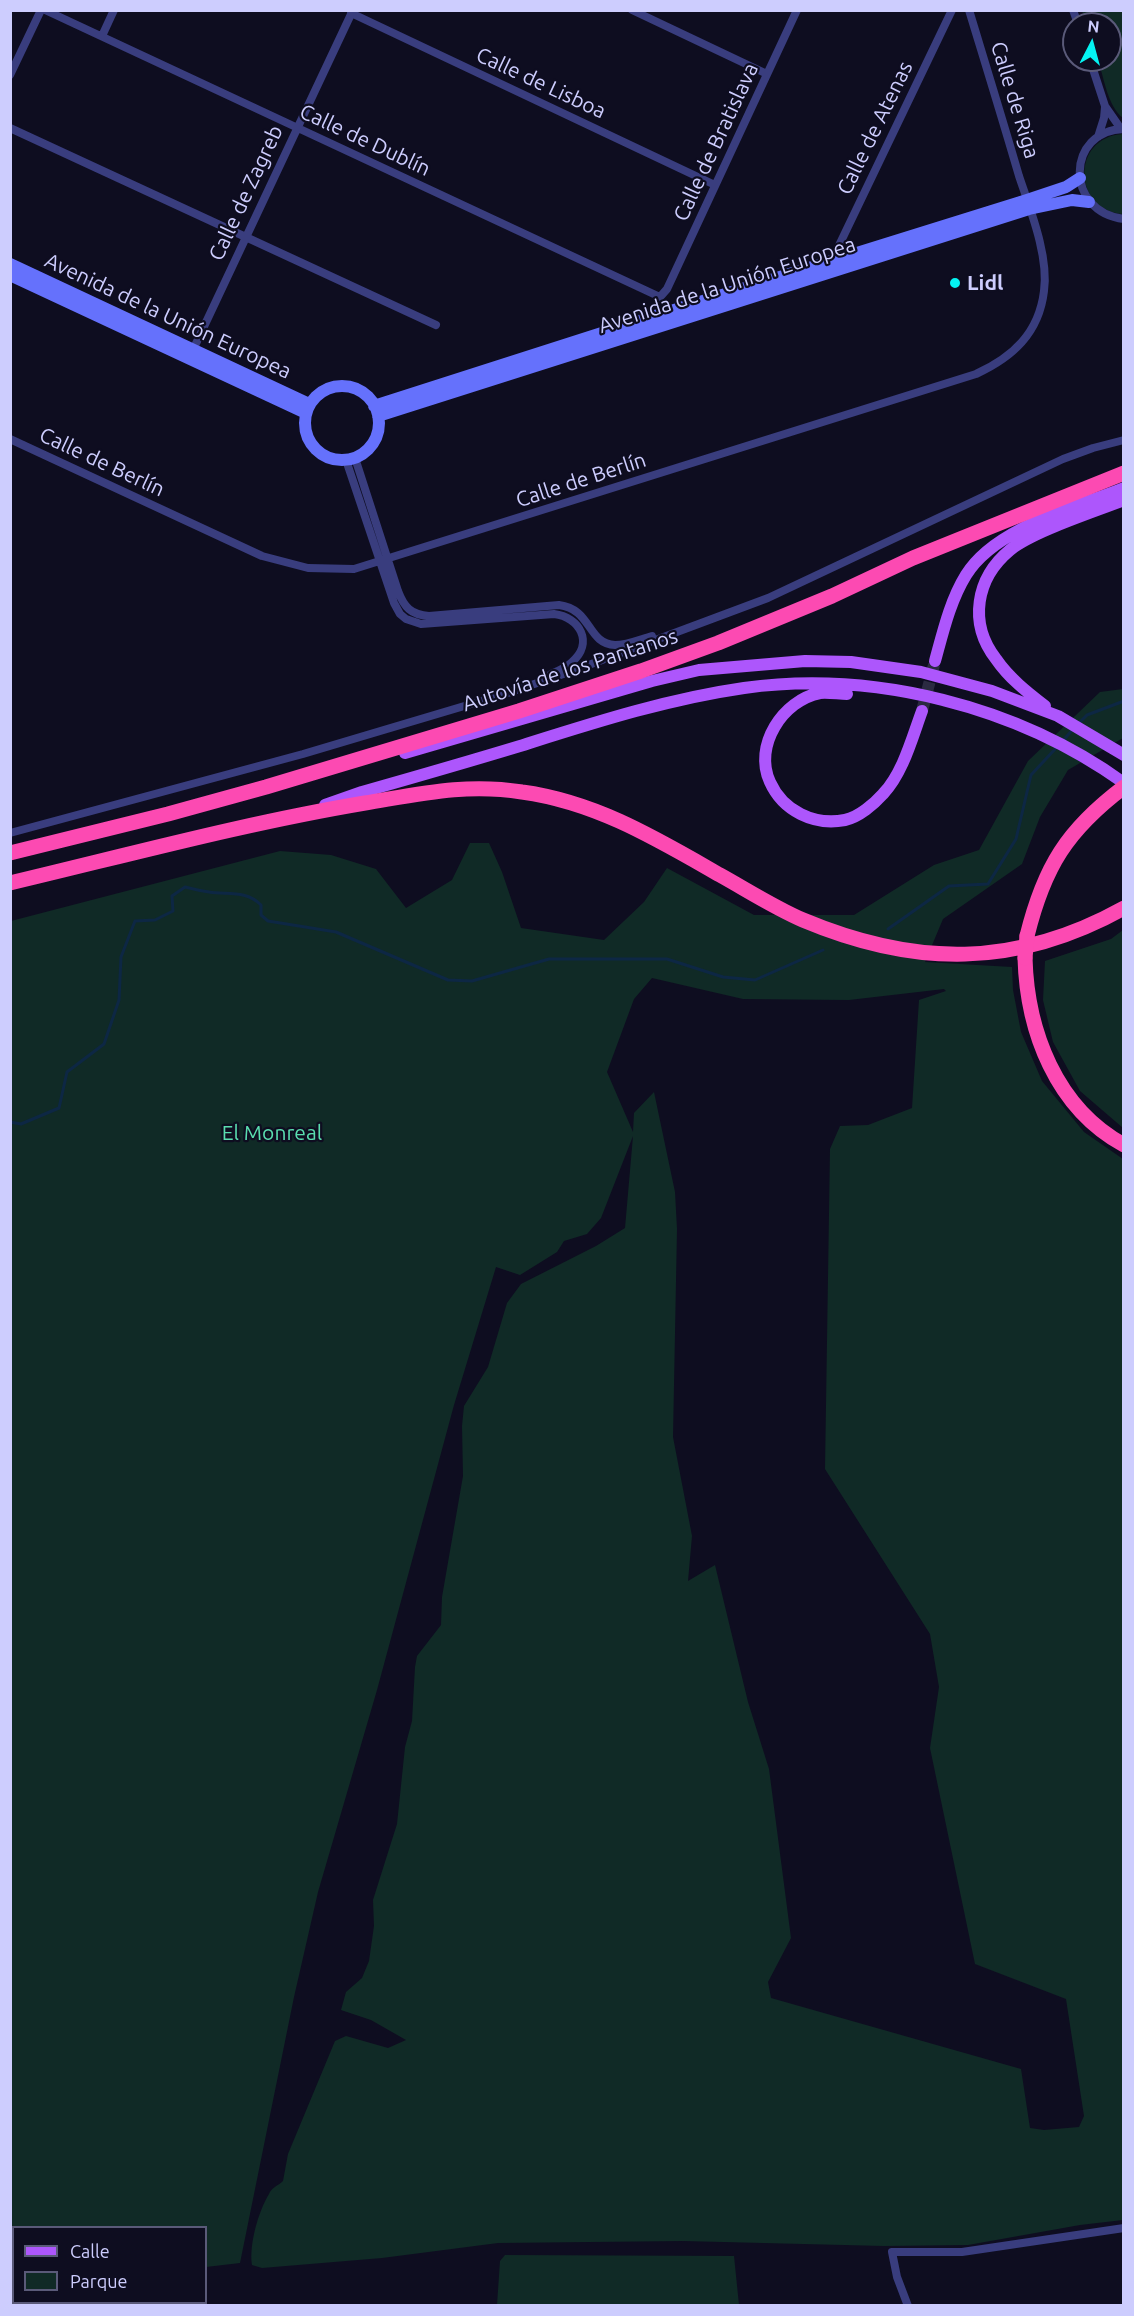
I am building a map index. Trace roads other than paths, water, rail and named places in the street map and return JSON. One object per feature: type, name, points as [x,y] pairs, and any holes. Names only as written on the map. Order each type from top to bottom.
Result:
[{"type":"highway","name":"Autovía de los Pantanos","points":[[10,853],[266,787],[519,711],[718,643],[832,596],[913,558],[1124,473]]},
{"type":"highway","points":[[1121,782],[1089,815],[1055,859],[1042,887],[1027,936],[1025,958],[1028,1002],[1033,1025],[1045,1057],[1061,1085],[1080,1109],[1100,1128],[1124,1145]]},
{"type":"highway","points":[[10,883],[303,813],[440,789],[472,788],[522,792],[598,811],[655,837],[800,919],[848,937],[916,953],[1000,952],[1031,945],[1098,923],[1124,908]]},
{"type":"main road","points":[[935,661],[954,598],[976,562],[998,543],[1033,524],[1124,488]]},
{"type":"main road","points":[[1124,500],[1012,548],[993,566],[983,584],[979,600],[984,635],[994,657],[1011,678],[1058,716],[1124,755]]},
{"type":"main road","points":[[266,787],[345,770],[652,681],[699,670],[756,664],[805,661],[851,662],[921,672],[992,691],[1058,716]]},
{"type":"main road","points":[[303,813],[363,792],[672,701],[745,688],[808,684],[893,689],[967,706],[1040,735],[1070,750],[1121,782]]},
{"type":"main road","points":[[893,689],[867,695],[820,693],[799,701],[780,717],[769,738],[766,761],[769,780],[781,799],[798,814],[820,820],[847,820],[868,808],[885,793],[902,763],[922,711]]},
{"type":"street","name":"Calle de Dublín","points":[[43,10],[297,128],[664,293],[679,308]]},
{"type":"street","points":[[10,75],[43,10]]},
{"type":"street","points":[[102,36],[114,10]]},
{"type":"street","points":[[632,10],[767,74]]},
{"type":"street","name":"Calle de Bratislava","points":[[658,315],[664,293],[797,10]]},
{"type":"street","name":"Calle de Atenas","points":[[832,260],[952,10]]},
{"type":"street","name":"Calle de Riga","points":[[969,10],[1028,205]]},
{"type":"street","name":"Calle de Zagreb","points":[[191,354],[352,12]]},
{"type":"street","name":"Calle de Lisboa","points":[[352,12],[715,184]]},
{"type":"street","points":[[1093,72],[1105,106],[1122,129],[1098,137],[1088,147],[1081,160],[1082,189],[1089,202],[1099,212],[1113,218],[1124,227]]},
{"type":"street","points":[[1098,137],[1105,106]]},
{"type":"street","points":[[10,128],[436,325]]},
{"type":"street","name":"Avenida de la Unión Europea","points":[[376,411],[1028,205],[1066,188],[1080,178]]},
{"type":"street","name":"Avenida de la Unión Europea","points":[[376,411],[679,308],[832,260],[1028,205],[1072,200],[1089,202]]},
{"type":"street","name":"Calle de Berlín","points":[[10,439],[262,556],[291,565],[323,569],[354,569],[991,368],[1011,355],[1023,342],[1041,306],[1045,289],[1045,270],[1028,205]]},
{"type":"street","points":[[1113,218],[1124,219]]},
{"type":"street","name":"Avenida de la Unión Europea","points":[[10,264],[191,354]]},
{"type":"street","name":"Avenida de la Unión Europea","points":[[10,275],[308,408]]},
{"type":"street","points":[[338,386],[351,387],[362,392],[376,411],[377,435],[372,446],[363,454],[351,459],[327,458],[309,442],[304,430],[308,408],[316,396],[327,389],[338,386]]},
{"type":"street","points":[[10,833],[303,754],[508,693],[578,669],[768,598],[1063,459],[1124,440]]},
{"type":"street","points":[[351,459],[384,561],[396,608],[406,619],[413,623],[430,624],[554,614],[564,615],[578,625],[582,640],[581,649],[572,663],[508,693]]},
{"type":"street","points":[[384,561],[404,605],[414,613],[422,615],[550,605],[566,606],[579,612],[603,642],[613,645],[711,619]]},
{"type":"street","points":[[908,2306],[897,2277],[892,2253],[962,2252],[1124,2228]]},
{"type":"waterway","points":[[1078,724],[1087,715],[1124,701]]},
{"type":"waterway","points":[[1062,742],[1073,729]]},
{"type":"waterway","points":[[888,929],[949,886],[988,884],[1016,839],[1031,775],[1057,747]]},
{"type":"waterway","points":[[10,1122],[21,1124],[59,1108],[67,1072],[104,1044],[119,1000],[121,957],[135,921],[155,920],[173,911],[172,896],[185,887],[249,897],[261,905],[261,915],[268,921],[336,932],[448,980],[472,981],[549,959],[667,959],[723,977],[755,980],[823,950]]},
{"type":"tunnel","points":[[922,711],[935,661]]},
{"type":"place","name":"Lidl","points":[[955,283]]},
{"type":"park label","name":"El Monreal","points":[[272,1133]]}]
